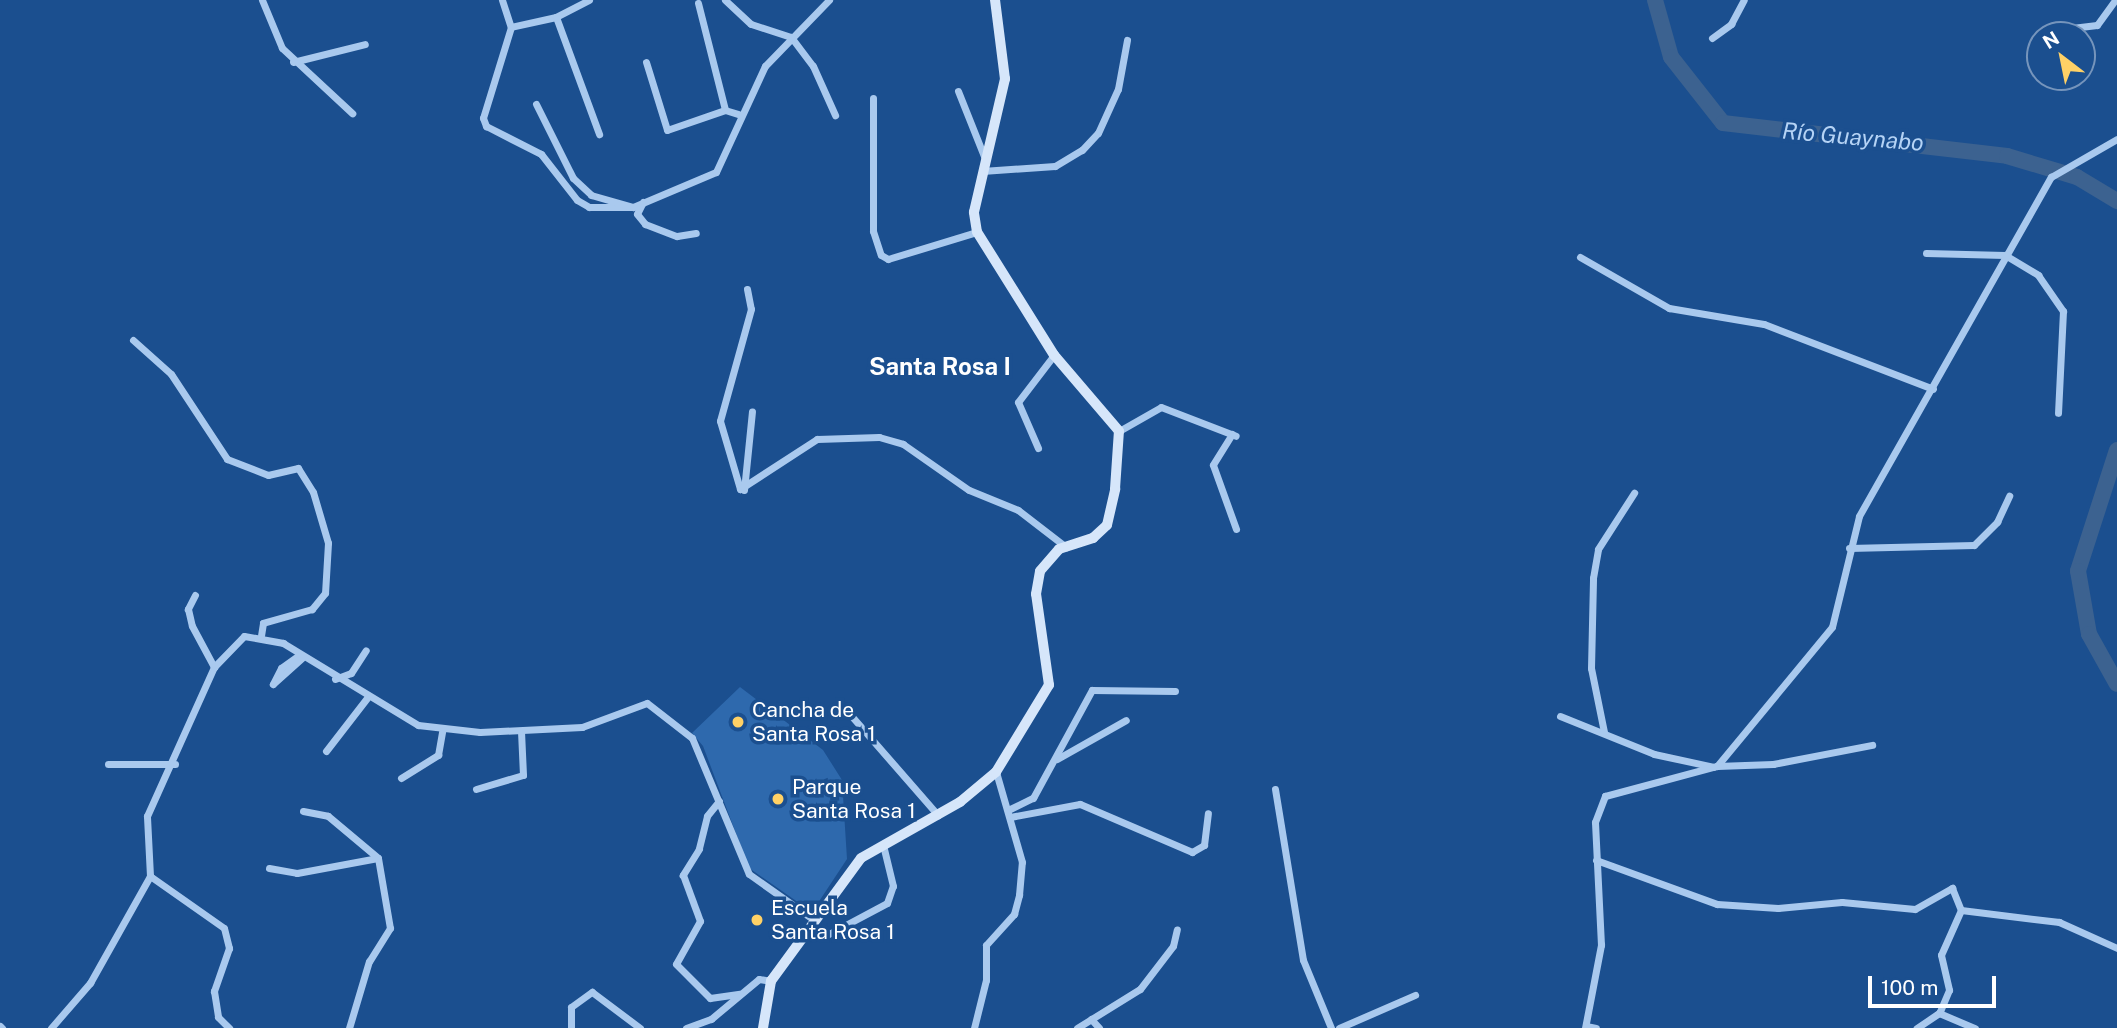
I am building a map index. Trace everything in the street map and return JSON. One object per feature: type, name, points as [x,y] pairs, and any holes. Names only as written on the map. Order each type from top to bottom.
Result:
[{"type":"street","points":[[262,0],[271,31],[293,62],[352,113]]},
{"type":"street","points":[[502,0],[511,27],[484,108],[486,126],[541,154],[589,206],[633,206],[716,172],[738,114],[790,37],[829,0]]},
{"type":"street","points":[[511,27],[556,17],[589,0]]},
{"type":"street","points":[[725,0],[751,24],[790,37],[813,66],[835,115]]},
{"type":"street","points":[[763,1028],[771,981],[861,858],[938,815],[996,772],[1049,685],[1036,580],[1066,547],[1093,538],[1107,525],[1119,431],[1054,355],[977,232],[974,212],[1005,79],[995,0]]},
{"type":"street","points":[[1712,38],[1731,24],[1744,0]]},
{"type":"street","points":[[2096,25],[2115,0]]},
{"type":"street","points":[[698,2],[725,110]]},
{"type":"street","points":[[556,17],[599,134]]},
{"type":"street","points":[[982,170],[1055,166],[1082,150],[1098,133],[1118,89],[1127,40]]},
{"type":"street","points":[[293,62],[365,44]]},
{"type":"street","points":[[646,62],[667,130],[725,110],[738,114]]},
{"type":"street","points":[[958,91],[985,159]]},
{"type":"street","points":[[873,98],[873,231],[881,255],[888,258],[977,232]]},
{"type":"street","points":[[536,104],[573,178],[591,195],[633,206]]},
{"type":"street","points":[[1596,1028],[1585,1027],[1601,945],[1595,822],[1605,796],[1716,766],[1832,627],[1849,548],[1859,516],[1933,389],[2005,255],[2051,177],[2117,139]]},
{"type":"street","points":[[643,202],[637,214],[645,224],[677,236],[696,233]]},
{"type":"street","points":[[1926,253],[2005,255],[2038,275],[2063,311],[2058,413]]},
{"type":"street","points":[[1580,257],[1669,308],[1764,324],[1933,389]]},
{"type":"street","points":[[744,490],[733,480],[720,421],[751,309],[747,289]]},
{"type":"street","points":[[134,340],[171,374],[227,459],[268,475],[298,468],[313,492],[328,543],[325,593],[312,609],[263,623],[261,635]]},
{"type":"street","points":[[1038,448],[1018,402],[1054,355]]},
{"type":"street","points":[[1119,431],[1160,407],[1234,435],[1213,465],[1236,529]]},
{"type":"street","points":[[744,490],[752,411]]},
{"type":"street","points":[[744,490],[817,439],[879,437],[902,444],[969,490],[1018,510],[1066,547]]},
{"type":"street","points":[[1605,732],[1591,668],[1592,578],[1598,549],[1634,493]]},
{"type":"street","points":[[1849,548],[1974,545],[1997,522],[2009,496]]},
{"type":"street","points":[[195,595],[188,609],[192,626],[214,667]]},
{"type":"street","points":[[51,1028],[90,983],[150,876],[147,817],[175,764],[214,667],[231,644],[261,635],[418,725],[521,731],[582,727],[647,703],[692,738],[749,874],[814,920]]},
{"type":"street","points":[[334,679],[351,673],[366,650]]},
{"type":"street","points":[[1009,814],[1033,798],[1092,690],[1175,691]]},
{"type":"street","points":[[326,751],[367,698]]},
{"type":"street","points":[[848,712],[938,815]]},
{"type":"street","points":[[1560,716],[1654,754],[1716,766],[1773,764],[1872,745]]},
{"type":"street","points":[[1050,765],[1126,720]]},
{"type":"street","points":[[401,778],[438,755],[443,728]]},
{"type":"street","points":[[476,789],[523,775],[521,731]]},
{"type":"street","points":[[108,764],[175,764]]},
{"type":"street","points":[[974,1028],[986,980],[986,945],[1014,914],[1022,862],[996,772]]},
{"type":"street","points":[[1275,789],[1303,960],[1331,1028]]},
{"type":"street","points":[[719,801],[707,816],[699,849],[682,876],[700,921],[676,964],[710,999],[740,994]]},
{"type":"street","points":[[1009,814],[1080,804],[1192,852],[1204,845],[1208,813]]},
{"type":"street","points":[[303,811],[328,816],[378,858],[390,928],[369,961],[349,1028]]},
{"type":"street","points":[[804,935],[825,936],[887,903],[893,886],[883,845]]},
{"type":"street","points":[[269,867],[297,873],[378,858]]},
{"type":"street","points":[[1596,860],[1717,904],[1778,908],[1842,902],[1915,909],[1952,888],[1961,910],[1941,955],[1949,990],[1939,1013],[1917,1028]]},
{"type":"street","points":[[150,876],[224,928],[229,948],[214,990],[218,1017],[229,1028]]},
{"type":"street","points":[[1961,910],[2059,922],[2117,948]]},
{"type":"street","points":[[1077,1028],[1140,989],[1173,946],[1177,929]]},
{"type":"street","points":[[686,1028],[711,1018],[759,979],[771,981]]},
{"type":"street","points":[[571,1028],[571,1007],[592,992],[640,1028]]},
{"type":"street","points":[[1339,1028],[1415,995]]},
{"type":"street","points":[[1939,1013],[1975,1028]]},
{"type":"street","points":[[1091,1019],[1099,1028]]},
{"type":"shaded area","name":"Parque Santa Rosa 1","points":[[740,687],[823,750],[842,780],[847,859],[812,912],[749,868],[703,746],[692,733]]},
{"type":"waterway","name":"Río Guaynabo","points":[[1655,0],[1671,57],[1723,123],[2007,156],[2077,177],[2117,201]]},
{"type":"waterway","name":"Río Guaynabo","points":[[2117,450],[2078,571],[2089,634],[2117,684]]},
{"type":"place","name":"Cancha de Santa Rosa 1","points":[[738,722]]},
{"type":"place","name":"Parque Santa Rosa 1","points":[[778,799]]},
{"type":"place","name":"Escuela Santa Rosa 1","points":[[757,920]]},
{"type":"district","name":"Santa Rosa I","points":[[940,367]]}]
